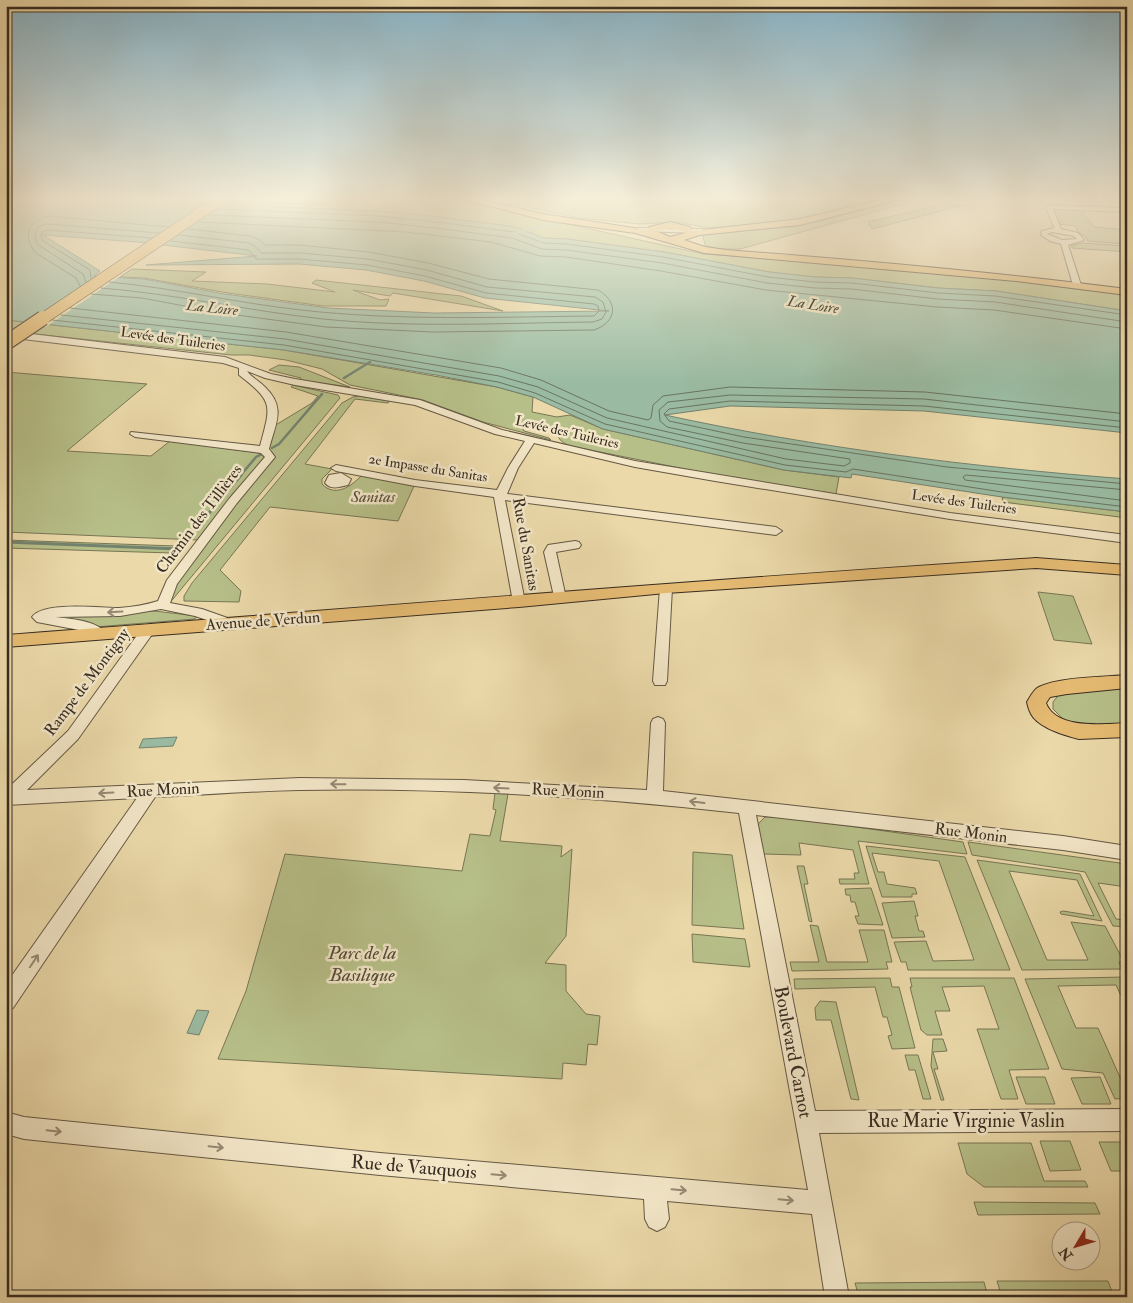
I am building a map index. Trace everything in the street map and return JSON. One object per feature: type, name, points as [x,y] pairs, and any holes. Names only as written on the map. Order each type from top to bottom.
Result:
[{"type":"highway","points":[[10,343],[131,260]]},
{"type":"highway","points":[[10,343],[135,260]]},
{"type":"main road","points":[[820,260],[1077,285],[1127,292]]},
{"type":"main road","name":"Avenue de Verdun","points":[[6,641],[519,602],[666,588],[1036,563],[1127,570]]},
{"type":"main road","points":[[1127,681],[1067,687],[1044,692],[1036,702],[1040,713],[1058,725],[1079,732],[1127,730]]},
{"type":"street","points":[[1069,260],[1077,285]]},
{"type":"street","name":"Levée des Tuileries","points":[[6,334],[225,360],[295,382],[417,402],[498,432],[635,464],[950,516],[1127,539]]},
{"type":"street","name":"Chemin des Tillières","points":[[244,367],[242,373],[272,402],[274,409],[264,450]]},
{"type":"street","name":"Chemin des Tillières","points":[[135,434],[264,450],[269,454],[268,459],[171,583],[163,604]]},
{"type":"street","name":"Rue du Sanitas","points":[[519,602],[499,495],[522,452],[531,440]]},
{"type":"street","name":"2e Impasse du Sanitas","points":[[344,472],[499,495],[776,531]]},
{"type":"street","points":[[560,598],[550,552],[555,546],[575,545]]},
{"type":"street","points":[[660,682],[666,588]]},
{"type":"street","points":[[100,634],[82,626],[46,620],[39,617],[47,612],[117,612],[163,604],[197,612],[231,624]]},
{"type":"street","name":"Rampe de Montigny","points":[[8,798],[73,735],[148,630]]},
{"type":"street","points":[[654,797],[658,723]]},
{"type":"street","name":"Rue Monin","points":[[8,798],[313,784],[464,786],[654,797],[1063,843],[1127,853]]},
{"type":"street","points":[[6,1001],[151,791]]},
{"type":"street","name":"Boulevard Carnot","points":[[746,808],[822,1203],[838,1297]]},
{"type":"street","name":"Rue Marie Virginie Vaslin","points":[[806,1122],[1127,1120]]},
{"type":"street","name":"Rue de Vauquois","points":[[6,1123],[24,1128],[380,1164],[822,1203]]},
{"type":"street","points":[[655,1188],[657,1219]]},
{"type":"green space","points":[[705,260],[788,260],[1032,282],[1127,294],[1127,311],[996,291],[938,288],[852,278],[815,277],[769,272]]},
{"type":"green space","points":[[132,269],[206,272],[192,281],[267,284],[335,292],[312,283],[316,280],[461,296],[503,311],[393,293],[390,296],[353,290],[380,300],[389,299],[386,306],[323,306],[228,293],[144,278],[120,277]]},
{"type":"green space","points":[[6,320],[284,350],[497,387],[533,397],[532,412],[557,417],[570,415],[603,429],[784,470],[839,477],[836,494],[715,475],[570,446],[561,441],[557,432],[540,426],[524,425],[522,427],[524,431],[551,440],[483,422],[423,400],[350,385],[322,369],[286,360],[6,331]]},
{"type":"green space","points":[[279,365],[299,367],[350,387],[299,380],[301,378],[269,370]]},
{"type":"green space","points":[[6,372],[147,384],[67,451],[151,456],[170,441],[259,453],[265,458],[198,540],[6,532]]},
{"type":"green space","points":[[293,385],[338,395],[340,398],[168,605],[167,597],[243,492],[275,456],[268,448],[274,426],[312,403],[318,396],[291,387]]},
{"type":"green space","name":"Sanitas","points":[[359,396],[390,401],[388,403],[355,399],[305,464],[332,469],[322,479],[322,484],[332,490],[343,489],[362,475],[415,484],[398,521],[270,507],[220,570],[241,591],[239,602],[184,601],[184,596],[192,583],[342,403]]},
{"type":"green space","points":[[1002,497],[1127,512],[1127,518],[1003,502]]},
{"type":"green space","points":[[6,540],[176,546],[184,548],[172,553],[6,548]]},
{"type":"green space","points":[[1038,592],[1073,596],[1092,644],[1054,640]]},
{"type":"green space","points":[[154,611],[197,616],[195,619],[95,627],[45,617]]},
{"type":"green space","points":[[1127,684],[1127,724],[1079,727],[1064,720],[1053,709],[1053,702],[1060,693]]},
{"type":"green space","name":"Parc de la Basilique","points":[[495,793],[508,794],[500,841],[562,846],[561,857],[572,849],[566,936],[545,963],[566,965],[566,991],[586,1014],[600,1016],[597,1045],[588,1044],[586,1065],[563,1063],[562,1079],[218,1059],[246,991],[285,854],[462,871],[470,834],[490,836],[496,810],[493,809]]},
{"type":"green space","points":[[765,817],[785,817],[963,842],[967,854],[858,841],[869,884],[840,884],[839,879],[855,879],[854,873],[859,873],[853,850],[799,843],[801,855],[764,854],[756,826]]},
{"type":"green space","points":[[968,842],[1127,864],[1127,887],[1098,883],[1116,919],[1126,920],[1125,917],[1127,917],[1127,927],[1113,926],[1085,872],[972,855]]},
{"type":"green space","points":[[866,846],[965,857],[1010,970],[908,970],[906,962],[901,962],[894,942],[926,941],[933,961],[974,960],[939,861],[872,853],[878,872],[884,872],[887,884],[915,888],[917,894],[912,894],[912,897],[882,897]]},
{"type":"green space","points":[[693,852],[732,855],[744,929],[692,925]]},
{"type":"green space","points":[[977,860],[1080,874],[1102,921],[1061,914],[1060,912],[1063,911],[1094,916],[1077,880],[1009,871],[1047,960],[1088,960],[1071,922],[1105,926],[1124,962],[1119,962],[1122,969],[1022,970]]},
{"type":"green space","points":[[797,866],[804,866],[808,884],[804,884],[812,922],[809,921]]},
{"type":"green space","points":[[871,888],[883,925],[858,924],[855,916],[859,916],[855,902],[851,902],[850,895],[846,895],[845,889]]},
{"type":"green space","points":[[914,901],[919,931],[923,931],[925,937],[892,938],[882,903]]},
{"type":"green space","points":[[810,925],[818,926],[827,962],[868,962],[859,930],[884,930],[892,962],[886,962],[888,969],[792,971],[790,962],[819,962]]},
{"type":"green space","points":[[692,934],[745,939],[750,967],[693,962]]},
{"type":"green space","points":[[1126,977],[1127,1009],[1116,985],[1058,986],[1076,1028],[1098,1028],[1127,1093],[1127,1098],[1115,1099],[1103,1073],[1062,1069],[1025,979]]},
{"type":"green space","points":[[890,978],[892,987],[899,987],[915,1048],[892,1049],[888,1036],[892,1035],[887,1017],[883,1017],[875,987],[795,989],[794,979]]},
{"type":"green space","points":[[910,978],[1014,978],[1049,1069],[1009,1070],[1018,1099],[1001,1099],[977,1029],[999,1029],[984,986],[942,987],[950,1011],[935,1011],[942,1035],[927,1035],[921,1030],[910,987],[912,987]]},
{"type":"green space","points":[[820,1001],[836,1002],[859,1100],[851,1099],[831,1020],[816,1020],[815,1008]]},
{"type":"green space","points":[[933,1039],[943,1039],[947,1051],[933,1052],[938,1069],[934,1069],[944,1100],[941,1100],[931,1066]]},
{"type":"green space","points":[[905,1055],[918,1055],[931,1099],[923,1099],[915,1070],[909,1070]]},
{"type":"green space","points":[[1016,1077],[1045,1077],[1055,1104],[1026,1104]]},
{"type":"green space","points":[[1100,1077],[1111,1104],[1082,1104],[1071,1078]]},
{"type":"green space","points":[[1040,1141],[1070,1141],[1081,1170],[1050,1171]]},
{"type":"green space","points":[[1099,1142],[1127,1142],[1127,1171],[1111,1171]]},
{"type":"green space","points":[[958,1143],[1031,1143],[1044,1181],[1085,1181],[1088,1187],[984,1187],[967,1174]]},
{"type":"green space","points":[[974,1202],[1095,1203],[1100,1214],[978,1215]]},
{"type":"green space","points":[[997,1281],[1108,1281],[1114,1297],[1002,1297]]},
{"type":"green space","points":[[984,1282],[988,1297],[859,1297],[855,1283]]},
{"type":"water","name":"La Loire","points":[[6,260],[82,260],[100,271],[94,276],[144,279],[225,294],[328,308],[434,313],[609,311],[485,298],[424,281],[366,270],[299,264],[146,265],[210,260],[705,260],[769,272],[815,277],[852,278],[938,288],[996,291],[1127,311],[1127,433],[924,411],[730,406],[665,415],[837,447],[1011,469],[1127,479],[1127,512],[1002,497],[852,474],[851,478],[784,470],[603,429],[533,397],[497,387],[284,350],[6,320]]},
{"type":"water","points":[[177,737],[173,746],[139,748],[143,739]]},
{"type":"water","points":[[197,1010],[209,1011],[199,1035],[187,1033]]},
{"type":"pier","points":[[102,274],[122,275],[46,327],[26,325]]},
{"type":"waterway","points":[[344,378],[370,362]]},
{"type":"waterway","points":[[272,448],[279,444],[322,394]]},
{"type":"waterway","points":[[240,476],[256,457],[260,455]]},
{"type":"waterway","points":[[6,542],[179,549],[241,475]]}]
